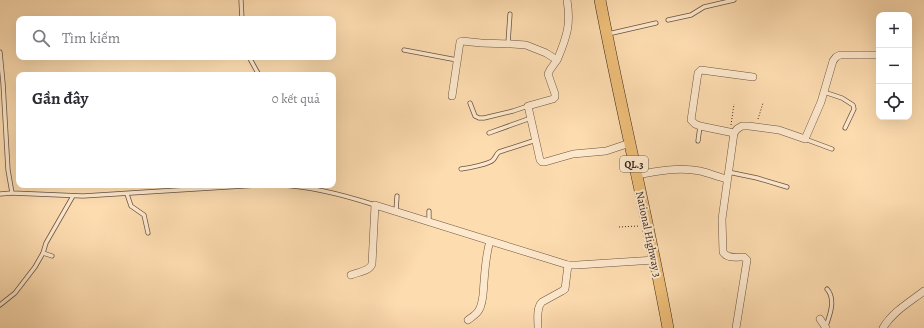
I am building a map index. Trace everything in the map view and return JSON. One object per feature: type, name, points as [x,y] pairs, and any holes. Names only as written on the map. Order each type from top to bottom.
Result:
[{"type":"highway","name":"National Highway 3","points":[[600,0],[648,225],[668,328]]},
{"type":"street","points":[[567,0],[569,18],[567,35],[557,60],[548,74],[555,97],[553,99],[528,106],[540,160],[545,162],[573,154],[606,151],[630,143]]},
{"type":"street","points":[[452,96],[460,42],[462,40],[481,43],[526,45],[546,53],[557,60]]},
{"type":"street","points":[[736,328],[747,262],[744,257],[731,257],[723,252],[722,219],[732,133],[742,126],[755,126],[779,130],[805,139],[819,108],[833,61],[836,57],[840,55],[876,55]]},
{"type":"street","points":[[732,133],[700,126],[692,122],[691,118],[698,73],[701,70],[753,77]]},
{"type":"street","points":[[637,175],[661,171],[680,170],[699,171],[728,176]]},
{"type":"street","points":[[352,275],[368,269],[372,264],[375,205],[568,265],[655,260]]},
{"type":"street","points":[[468,320],[477,313],[482,305],[485,270],[490,241]]},
{"type":"street","points":[[538,328],[539,304],[565,289],[568,265]]},
{"type":"street","points":[[883,328],[894,314],[923,294]]},
{"type":"street","points":[[820,319],[826,327]]},
{"type":"lane","points":[[241,0],[242,16]]},
{"type":"lane","points":[[668,20],[692,15],[704,7],[734,0]]},
{"type":"lane","points":[[508,43],[510,14]]},
{"type":"lane","points":[[607,34],[656,23]]},
{"type":"lane","points":[[404,50],[457,60]]},
{"type":"lane","points":[[0,52],[8,170],[12,193]]},
{"type":"lane","points":[[251,60],[257,72]]},
{"type":"lane","points":[[824,92],[847,100],[853,105],[854,109],[846,128]]},
{"type":"lane","points":[[470,103],[475,116],[479,118],[513,111],[528,106]]},
{"type":"lane","points":[[488,133],[531,118]]},
{"type":"lane","points":[[698,141],[700,126]]},
{"type":"lane","points":[[805,139],[832,149]]},
{"type":"lane","points":[[461,169],[489,162],[494,160],[499,152],[536,140]]},
{"type":"lane","points":[[728,176],[757,178],[787,187]]},
{"type":"lane","points":[[0,194],[12,193],[83,196],[214,188]]},
{"type":"lane","points":[[308,188],[344,195],[375,205]]},
{"type":"lane","points":[[127,194],[131,206],[144,215],[148,233]]},
{"type":"lane","points":[[0,305],[15,293],[27,278],[43,253],[46,243],[73,196]]},
{"type":"lane","points":[[396,212],[397,196]]},
{"type":"lane","points":[[429,211],[429,222]]},
{"type":"lane","points":[[43,253],[52,256]]},
{"type":"lane","points":[[826,327],[832,305],[830,292],[827,289]]},
{"type":"path","points":[[755,126],[763,103]]},
{"type":"path","points":[[732,133],[734,104]]},
{"type":"path","points":[[619,227],[648,225]]}]
